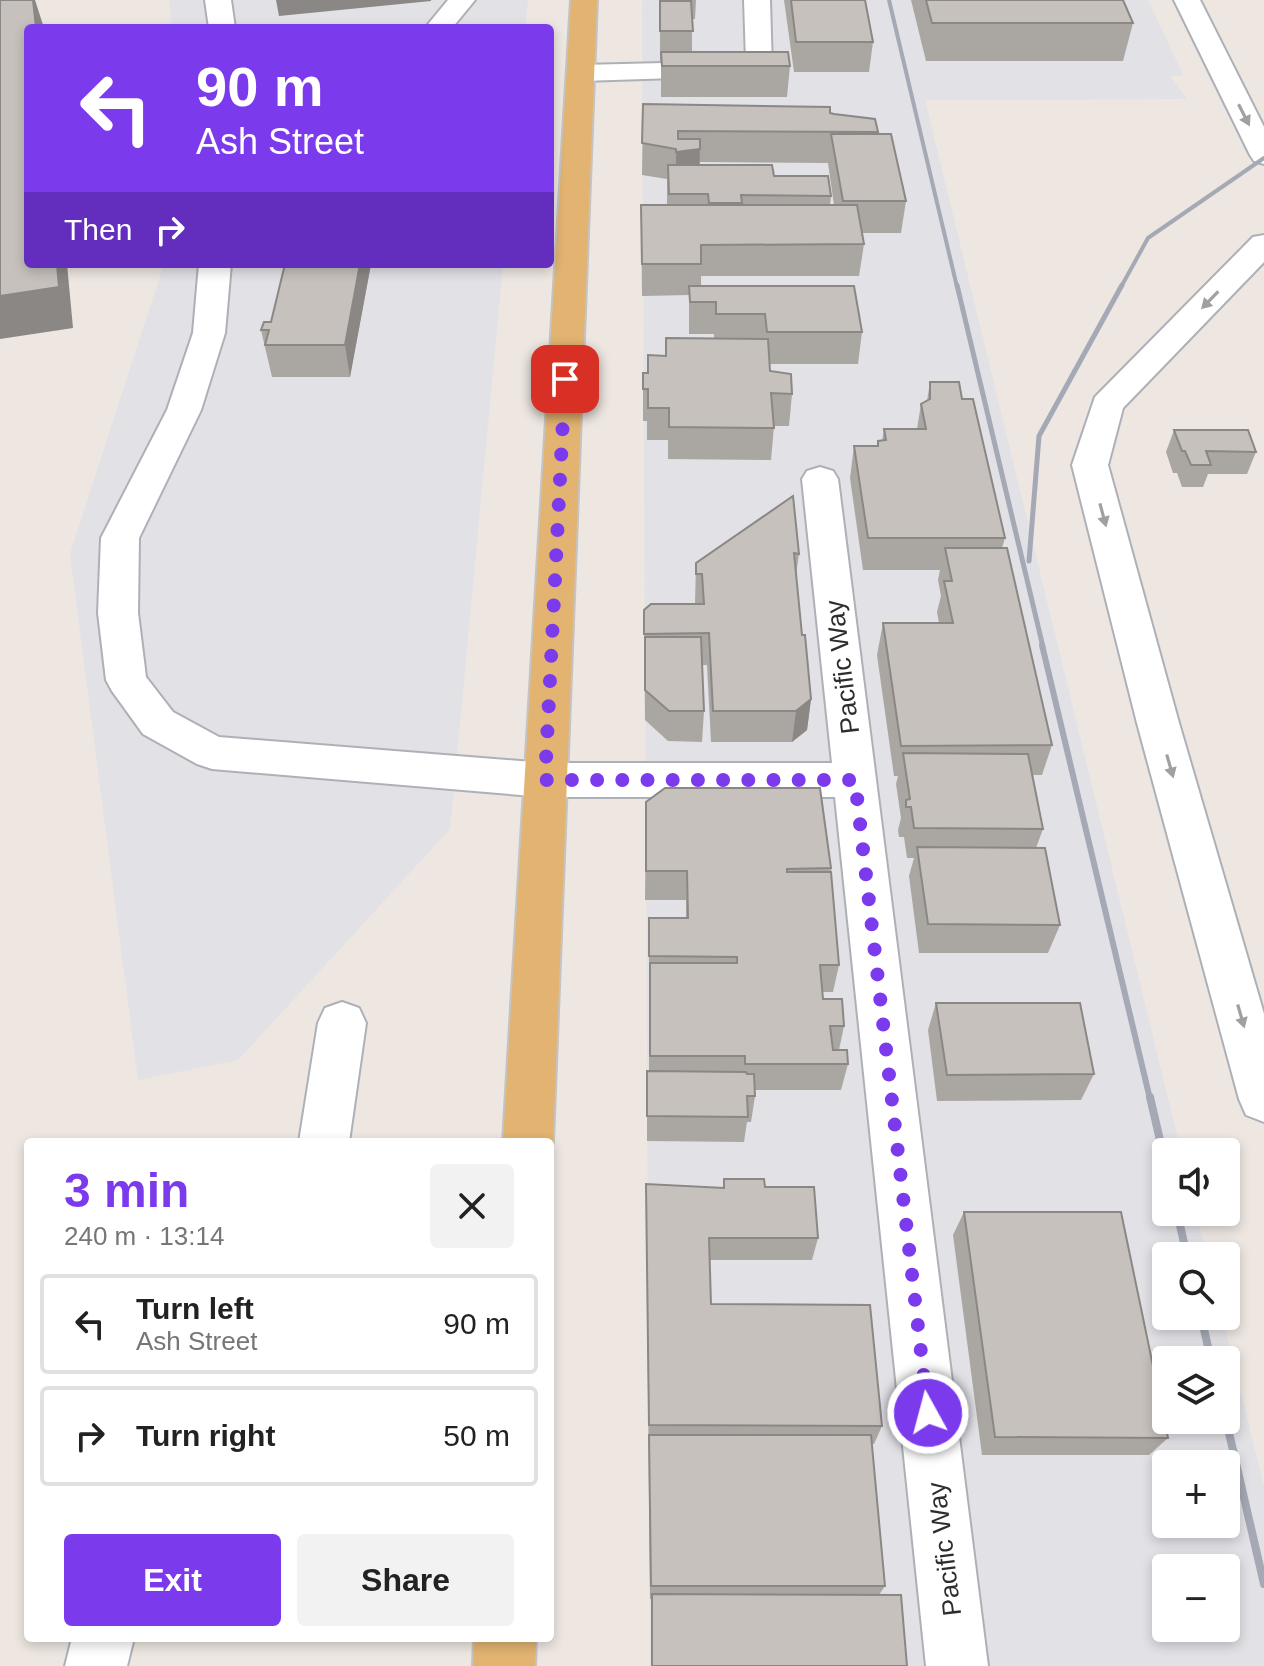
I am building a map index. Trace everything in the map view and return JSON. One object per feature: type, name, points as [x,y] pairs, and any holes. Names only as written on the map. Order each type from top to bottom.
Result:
[{"type":"main road","points":[[528,1138],[584,0]]},
{"type":"main road","points":[[504,1666],[505,1642]]},
{"type":"street","points":[[218,0],[221,24]]},
{"type":"street","points":[[441,24],[462,0]]},
{"type":"street","points":[[581,73],[759,69],[757,0]]},
{"type":"street","points":[[1187,0],[1264,155]]},
{"type":"street","points":[[1264,244],[1107,405],[1090,465],[1158,723],[1264,1099]]},
{"type":"street","points":[[215,268],[209,333],[184,410],[120,538],[118,613],[126,680],[158,723],[212,753],[545,780],[855,780]]},
{"type":"street","name":"Pacific Way","points":[[820,479],[957,1666]]},
{"type":"street","points":[[325,1138],[342,1023]]},
{"type":"street","points":[[96,1666],[102,1642]]},
{"type":"shaded area","points":[[169,0],[528,0],[525,24],[172,24]]},
{"type":"shaded area","points":[[642,0],[1148,0],[1183,75],[1170,76],[1187,99],[925,100],[1178,1138],[1152,1138],[1152,1226],[1200,1226],[1204,1242],[1152,1242],[1152,1330],[1225,1330],[1229,1346],[1152,1346],[1152,1434],[1240,1434],[1240,1389],[1264,1487],[1264,1666],[650,1666]]},
{"type":"shaded area","points":[[163,268],[503,268],[450,829],[238,1060],[138,1080],[70,554]]},
{"type":"building","points":[[0,0],[33,0],[36,24],[24,24],[24,268],[57,268],[59,287],[0,296]]},
{"type":"building","points":[[791,0],[865,0],[873,42],[796,42]]},
{"type":"building","points":[[926,0],[1123,0],[1133,23],[932,23]]},
{"type":"building","points":[[660,1],[691,1],[693,31],[660,31]]},
{"type":"building","points":[[661,52],[788,52],[790,66],[662,66]]},
{"type":"building","points":[[643,104],[830,107],[830,113],[875,119],[878,132],[678,131],[678,139],[700,139],[700,149],[676,152],[676,149],[642,143]]},
{"type":"building","points":[[831,134],[891,134],[906,201],[843,201]]},
{"type":"building","points":[[668,165],[772,165],[774,176],[828,176],[831,196],[741,195],[742,203],[709,203],[708,194],[669,194]]},
{"type":"building","points":[[641,205],[857,205],[864,244],[701,245],[701,264],[642,264]]},
{"type":"building","points":[[284,268],[359,268],[345,345],[265,345],[269,330],[261,330],[264,322],[271,322]]},
{"type":"building","points":[[689,286],[854,286],[862,332],[767,332],[765,314],[716,314],[716,302],[690,302]]},
{"type":"building","points":[[666,338],[768,339],[770,371],[791,374],[792,394],[771,393],[774,428],[669,427],[669,408],[648,408],[648,389],[643,389],[643,373],[648,373],[648,355],[666,356]]},
{"type":"building","points":[[930,382],[959,382],[962,399],[973,399],[1005,538],[868,538],[854,446],[878,446],[878,441],[886,440],[884,429],[926,429],[921,404],[930,399]]},
{"type":"building","points":[[1174,430],[1248,430],[1256,452],[1206,451],[1211,465],[1191,465]]},
{"type":"building","points":[[793,496],[799,554],[794,553],[811,699],[796,711],[713,711],[709,633],[644,634],[644,610],[651,604],[704,604],[702,574],[696,574],[696,563]]},
{"type":"building","points":[[945,548],[1007,548],[1052,745],[901,746],[883,623],[953,623],[944,581],[952,581]]},
{"type":"building","points":[[645,637],[701,637],[704,711],[669,711],[645,690]]},
{"type":"building","points":[[903,753],[1028,754],[1043,829],[914,828],[911,807],[906,807],[906,800],[910,799]]},
{"type":"building","points":[[665,788],[820,788],[831,868],[787,869],[787,872],[831,872],[839,965],[820,965],[823,999],[842,999],[844,1026],[830,1026],[833,1050],[847,1050],[848,1064],[745,1064],[745,1056],[650,1056],[650,963],[737,963],[737,957],[649,956],[649,918],[688,918],[687,871],[646,871],[646,802]]},
{"type":"building","points":[[917,847],[1045,848],[1060,925],[928,924]]},
{"type":"building","points":[[936,1003],[1080,1003],[1094,1074],[947,1075]]},
{"type":"building","points":[[647,1071],[754,1074],[755,1096],[747,1096],[748,1117],[647,1116]]},
{"type":"building","points":[[724,1179],[764,1179],[765,1187],[814,1187],[818,1238],[709,1238],[711,1304],[870,1305],[882,1426],[649,1425],[646,1184],[724,1188]]},
{"type":"building","points":[[964,1212],[1121,1212],[1152,1361],[1152,1434],[1167,1434],[1168,1438],[995,1437]]},
{"type":"building","points":[[649,1435],[871,1435],[885,1586],[651,1586]]},
{"type":"building","points":[[652,1594],[901,1595],[907,1666],[652,1666]]},
{"type":"railway","points":[[889,0],[957,287]]},
{"type":"railway","points":[[1121,287],[1148,238],[1264,158]]},
{"type":"railway","points":[[957,285],[1043,647]]},
{"type":"railway","points":[[1029,561],[1039,436],[1122,285]]},
{"type":"railway","points":[[1042,645],[1150,1099]]},
{"type":"railway","points":[[1150,1097],[1160,1138]]},
{"type":"railway","points":[[1180,1226],[1184,1242]]},
{"type":"railway","points":[[1204,1330],[1208,1346]]},
{"type":"railway","points":[[1229,1434],[1264,1584]]},
{"type":"route","points":[[565,379],[545,780],[855,780],[928,1413]]}]
